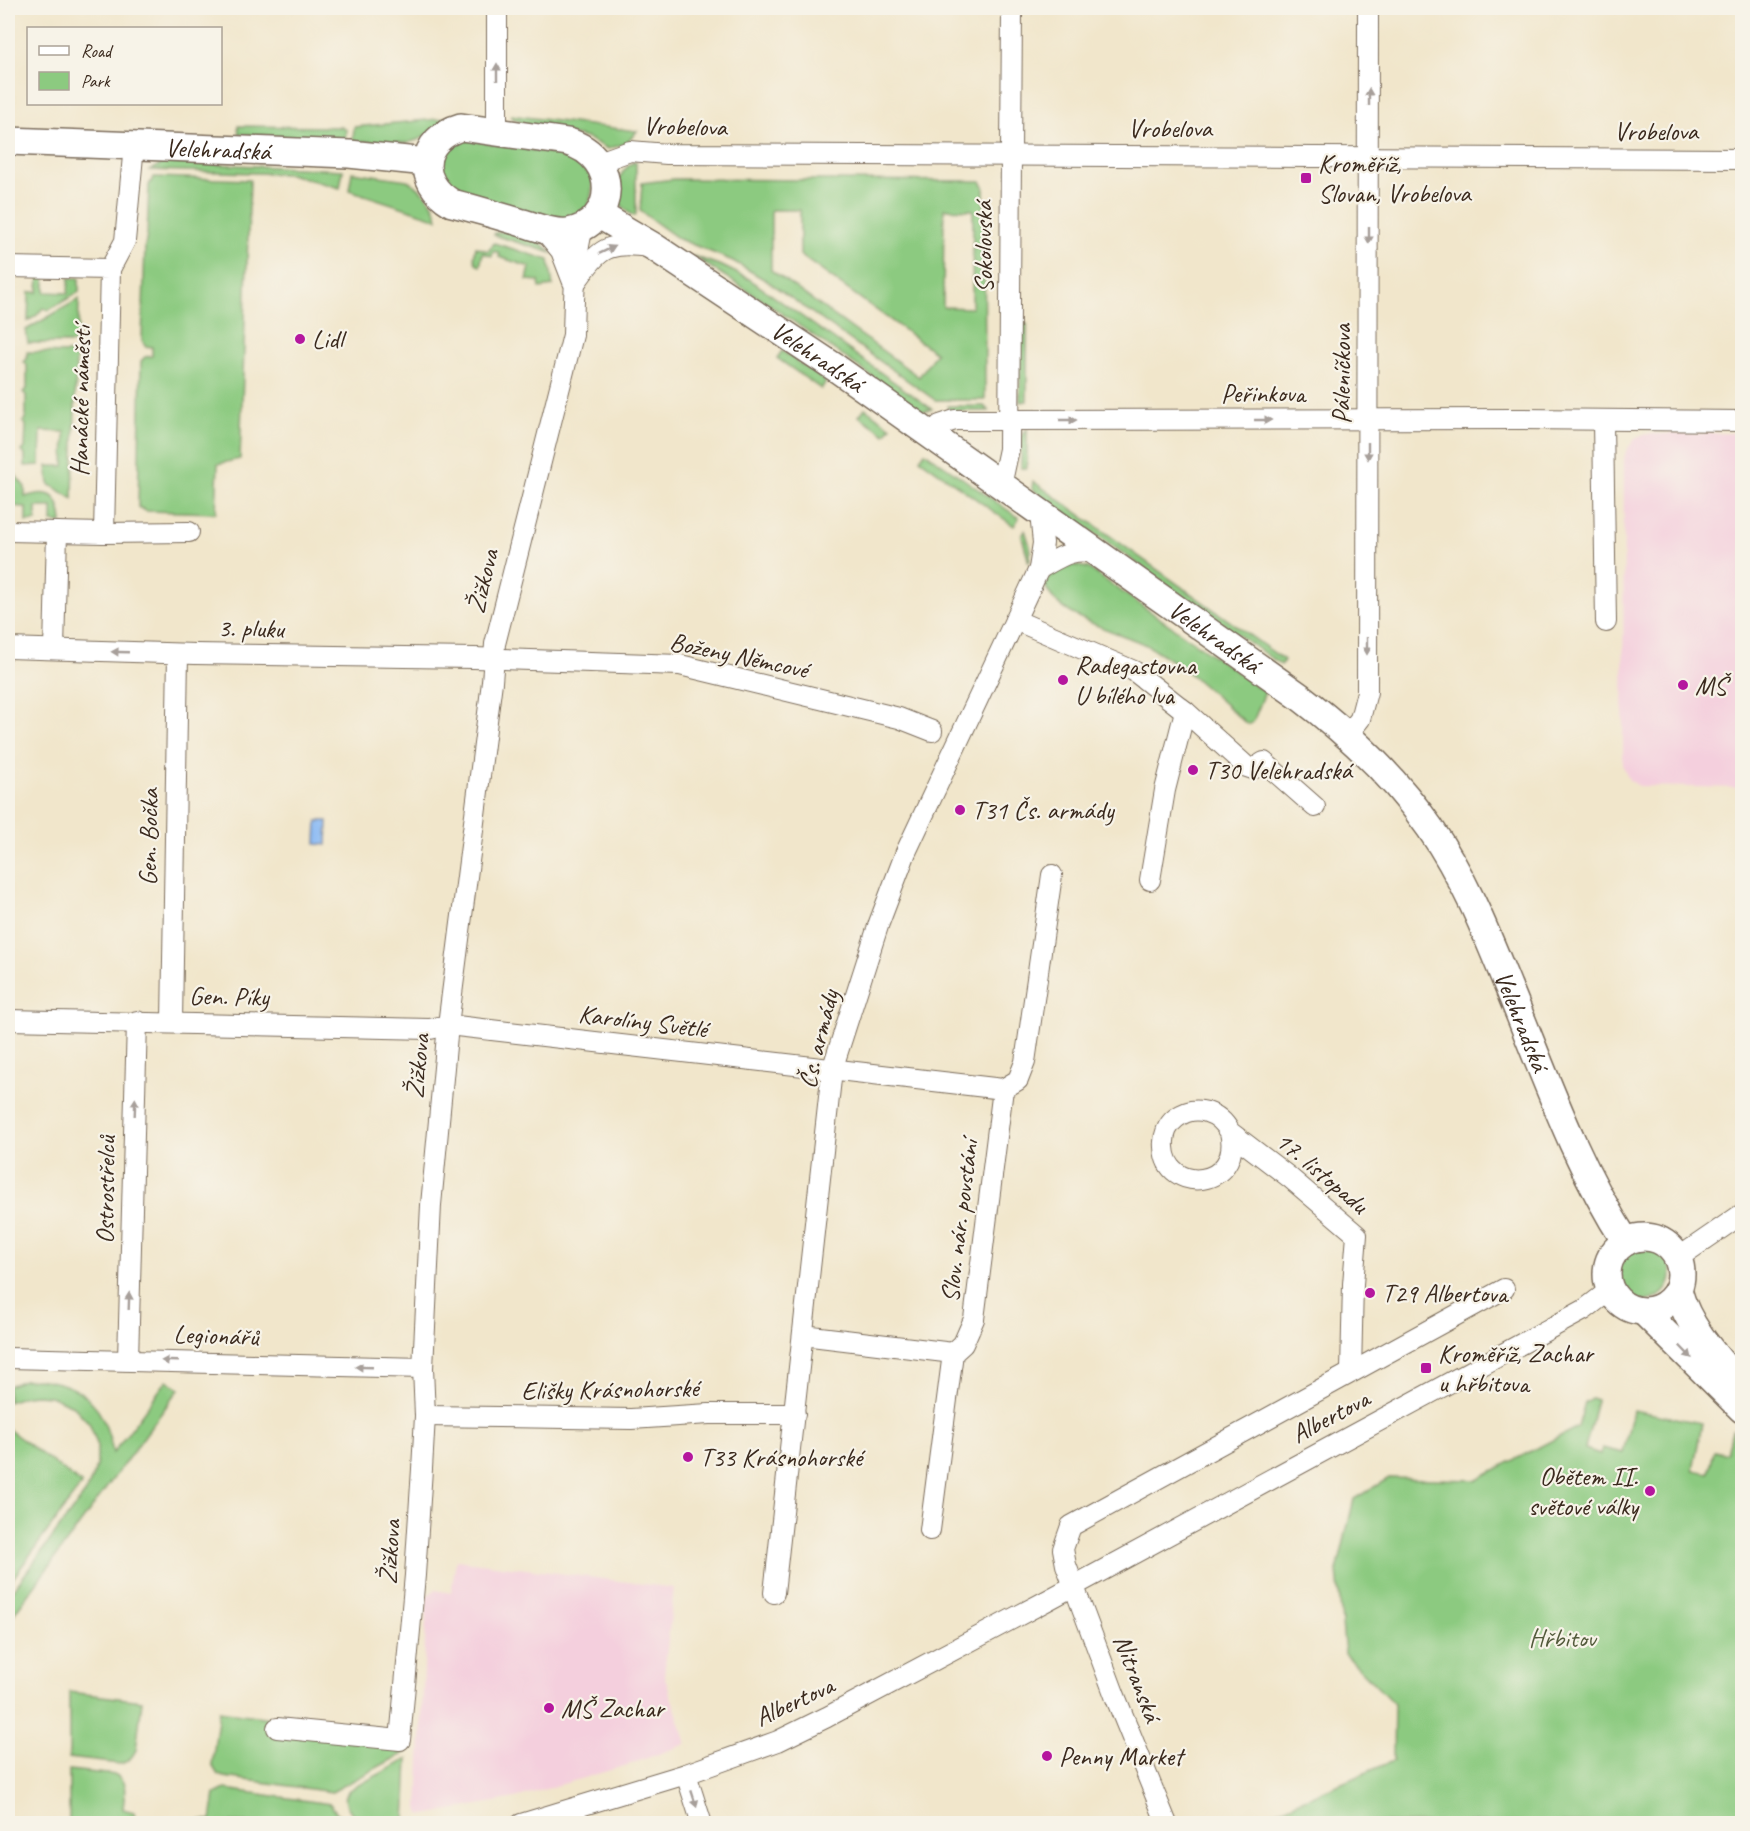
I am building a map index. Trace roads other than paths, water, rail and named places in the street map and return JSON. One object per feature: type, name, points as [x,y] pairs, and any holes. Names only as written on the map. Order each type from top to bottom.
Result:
[{"type":"main road","points":[[461,127],[496,131],[574,144],[590,152],[599,162],[605,175],[607,190],[604,201],[590,220],[564,232],[542,228],[447,200],[434,188],[428,177],[427,162],[431,148],[438,138],[448,131],[461,127]]},
{"type":"main road","name":"Velehradská","points":[[8,141],[349,154],[427,162]]},
{"type":"main road","name":"Velehradská","points":[[590,220],[654,247],[827,362],[1299,696],[1347,735],[1388,775],[1430,827],[1462,881],[1490,942],[1589,1179],[1626,1242]]},
{"type":"main road","points":[[1640,1237],[1651,1237],[1672,1248],[1678,1258],[1681,1279],[1678,1290],[1665,1306],[1644,1312],[1634,1310],[1624,1306],[1610,1290],[1607,1278],[1608,1267],[1612,1256],[1626,1242],[1640,1237]]},
{"type":"main road","points":[[1678,1290],[1682,1305],[1693,1325],[1743,1388]]},
{"type":"main road","points":[[1644,1312],[1664,1329],[1719,1388],[1743,1409]]},
{"type":"street","points":[[496,131],[497,8]]},
{"type":"street","name":"Sokolovská","points":[[1001,486],[1008,464],[1010,420],[1012,8]]},
{"type":"street","name":"Páleníčkova","points":[[1347,735],[1360,719],[1368,692],[1368,8]]},
{"type":"street","name":"Hanácké náměstí","points":[[104,533],[110,269],[125,241],[134,145]]},
{"type":"street","name":"Vrobelova","points":[[599,162],[630,151],[667,154],[1743,159]]},
{"type":"street","name":"Žižkova","points":[[277,1728],[400,1740],[415,1575],[425,1416],[423,1368],[431,1205],[448,1025],[501,614],[573,335],[574,284],[579,241],[590,220]]},
{"type":"street","points":[[542,228],[561,251],[574,284]]},
{"type":"street","points":[[574,284],[593,258],[609,247],[630,244],[654,247]]},
{"type":"street","points":[[8,267],[110,269]]},
{"type":"street","name":"Peřinkova","points":[[929,435],[940,425],[955,420],[1743,421]]},
{"type":"street","points":[[1603,421],[1606,622]]},
{"type":"street","name":"Čs. armády","points":[[774,1593],[832,1070],[879,923],[906,852],[1039,569],[1043,543],[1040,513]]},
{"type":"street","points":[[8,531],[189,532]]},
{"type":"street","points":[[54,649],[57,532]]},
{"type":"street","points":[[1039,569],[1073,551],[1087,550],[1097,554]]},
{"type":"street","points":[[1015,620],[1134,671],[1185,711],[1247,766],[1253,769],[1264,762],[1316,807]]},
{"type":"street","name":"3. pluku","points":[[8,648],[178,654],[494,660]]},
{"type":"street","name":"Gen. Bočka","points":[[172,1022],[178,654]]},
{"type":"street","name":"Boženy Němcové","points":[[494,660],[680,665],[899,718],[932,731]]},
{"type":"street","points":[[1150,880],[1165,790],[1185,711]]},
{"type":"street","points":[[832,1070],[1003,1089],[1018,1080],[1025,1062],[1052,875]]},
{"type":"street","name":"Gen. Píky","points":[[8,1020],[430,1029],[448,1025]]},
{"type":"street","name":"Ostrostřelců","points":[[128,1360],[137,1021]]},
{"type":"street","name":"Karolíny Světlé","points":[[448,1025],[832,1070]]},
{"type":"street","name":"Slov. nár. povstání","points":[[930,1530],[953,1353],[963,1344],[974,1319],[1003,1089]]},
{"type":"street","name":"17. listopadu","points":[[1230,1132],[1289,1177],[1357,1235],[1353,1284],[1351,1372]]},
{"type":"street","points":[[1678,1258],[1743,1214]]},
{"type":"street","name":"Albertova","points":[[1073,1586],[1063,1549],[1071,1526],[1504,1289]]},
{"type":"street","name":"Albertova","points":[[520,1824],[686,1774],[778,1741],[827,1717],[1584,1310],[1610,1290]]},
{"type":"street","points":[[803,1335],[953,1353]]},
{"type":"street","name":"Legionářů","points":[[8,1358],[423,1368]]},
{"type":"street","name":"Elišky Krásnohorské","points":[[425,1416],[630,1419],[709,1414],[795,1414]]},
{"type":"street","name":"Nitranská","points":[[1073,1586],[1167,1824]]},
{"type":"street","points":[[686,1774],[702,1824]]},
{"type":"water","points":[[317,821],[328,821],[327,845],[316,844]]},
{"type":"place","name":"Kroměříž, Slovan, Vrobelova","points":[[1306,178]]},
{"type":"place","name":"Lidl","points":[[300,339]]},
{"type":"place","name":"Radegastovna U bílého lva","points":[[1063,680]]},
{"type":"place","name":"MŠ","points":[[1683,685]]},
{"type":"place","name":"T30 Velehradská","points":[[1193,770]]},
{"type":"place","name":"T31 Čs. armády","points":[[960,810]]},
{"type":"place","name":"T29 Albertova","points":[[1370,1293]]},
{"type":"place","name":"Kroměříž, Zachar u hřbitova","points":[[1426,1368]]},
{"type":"place","name":"T33 Krásnohorské","points":[[688,1457]]},
{"type":"place","name":"Obětem II. světové války","points":[[1650,1491]]},
{"type":"place","name":"MŠ Zachar","points":[[549,1708]]},
{"type":"place","name":"Penny Market","points":[[1047,1756]]},
{"type":"park label","name":"Hřbitov","points":[[1562,1638]]}]
